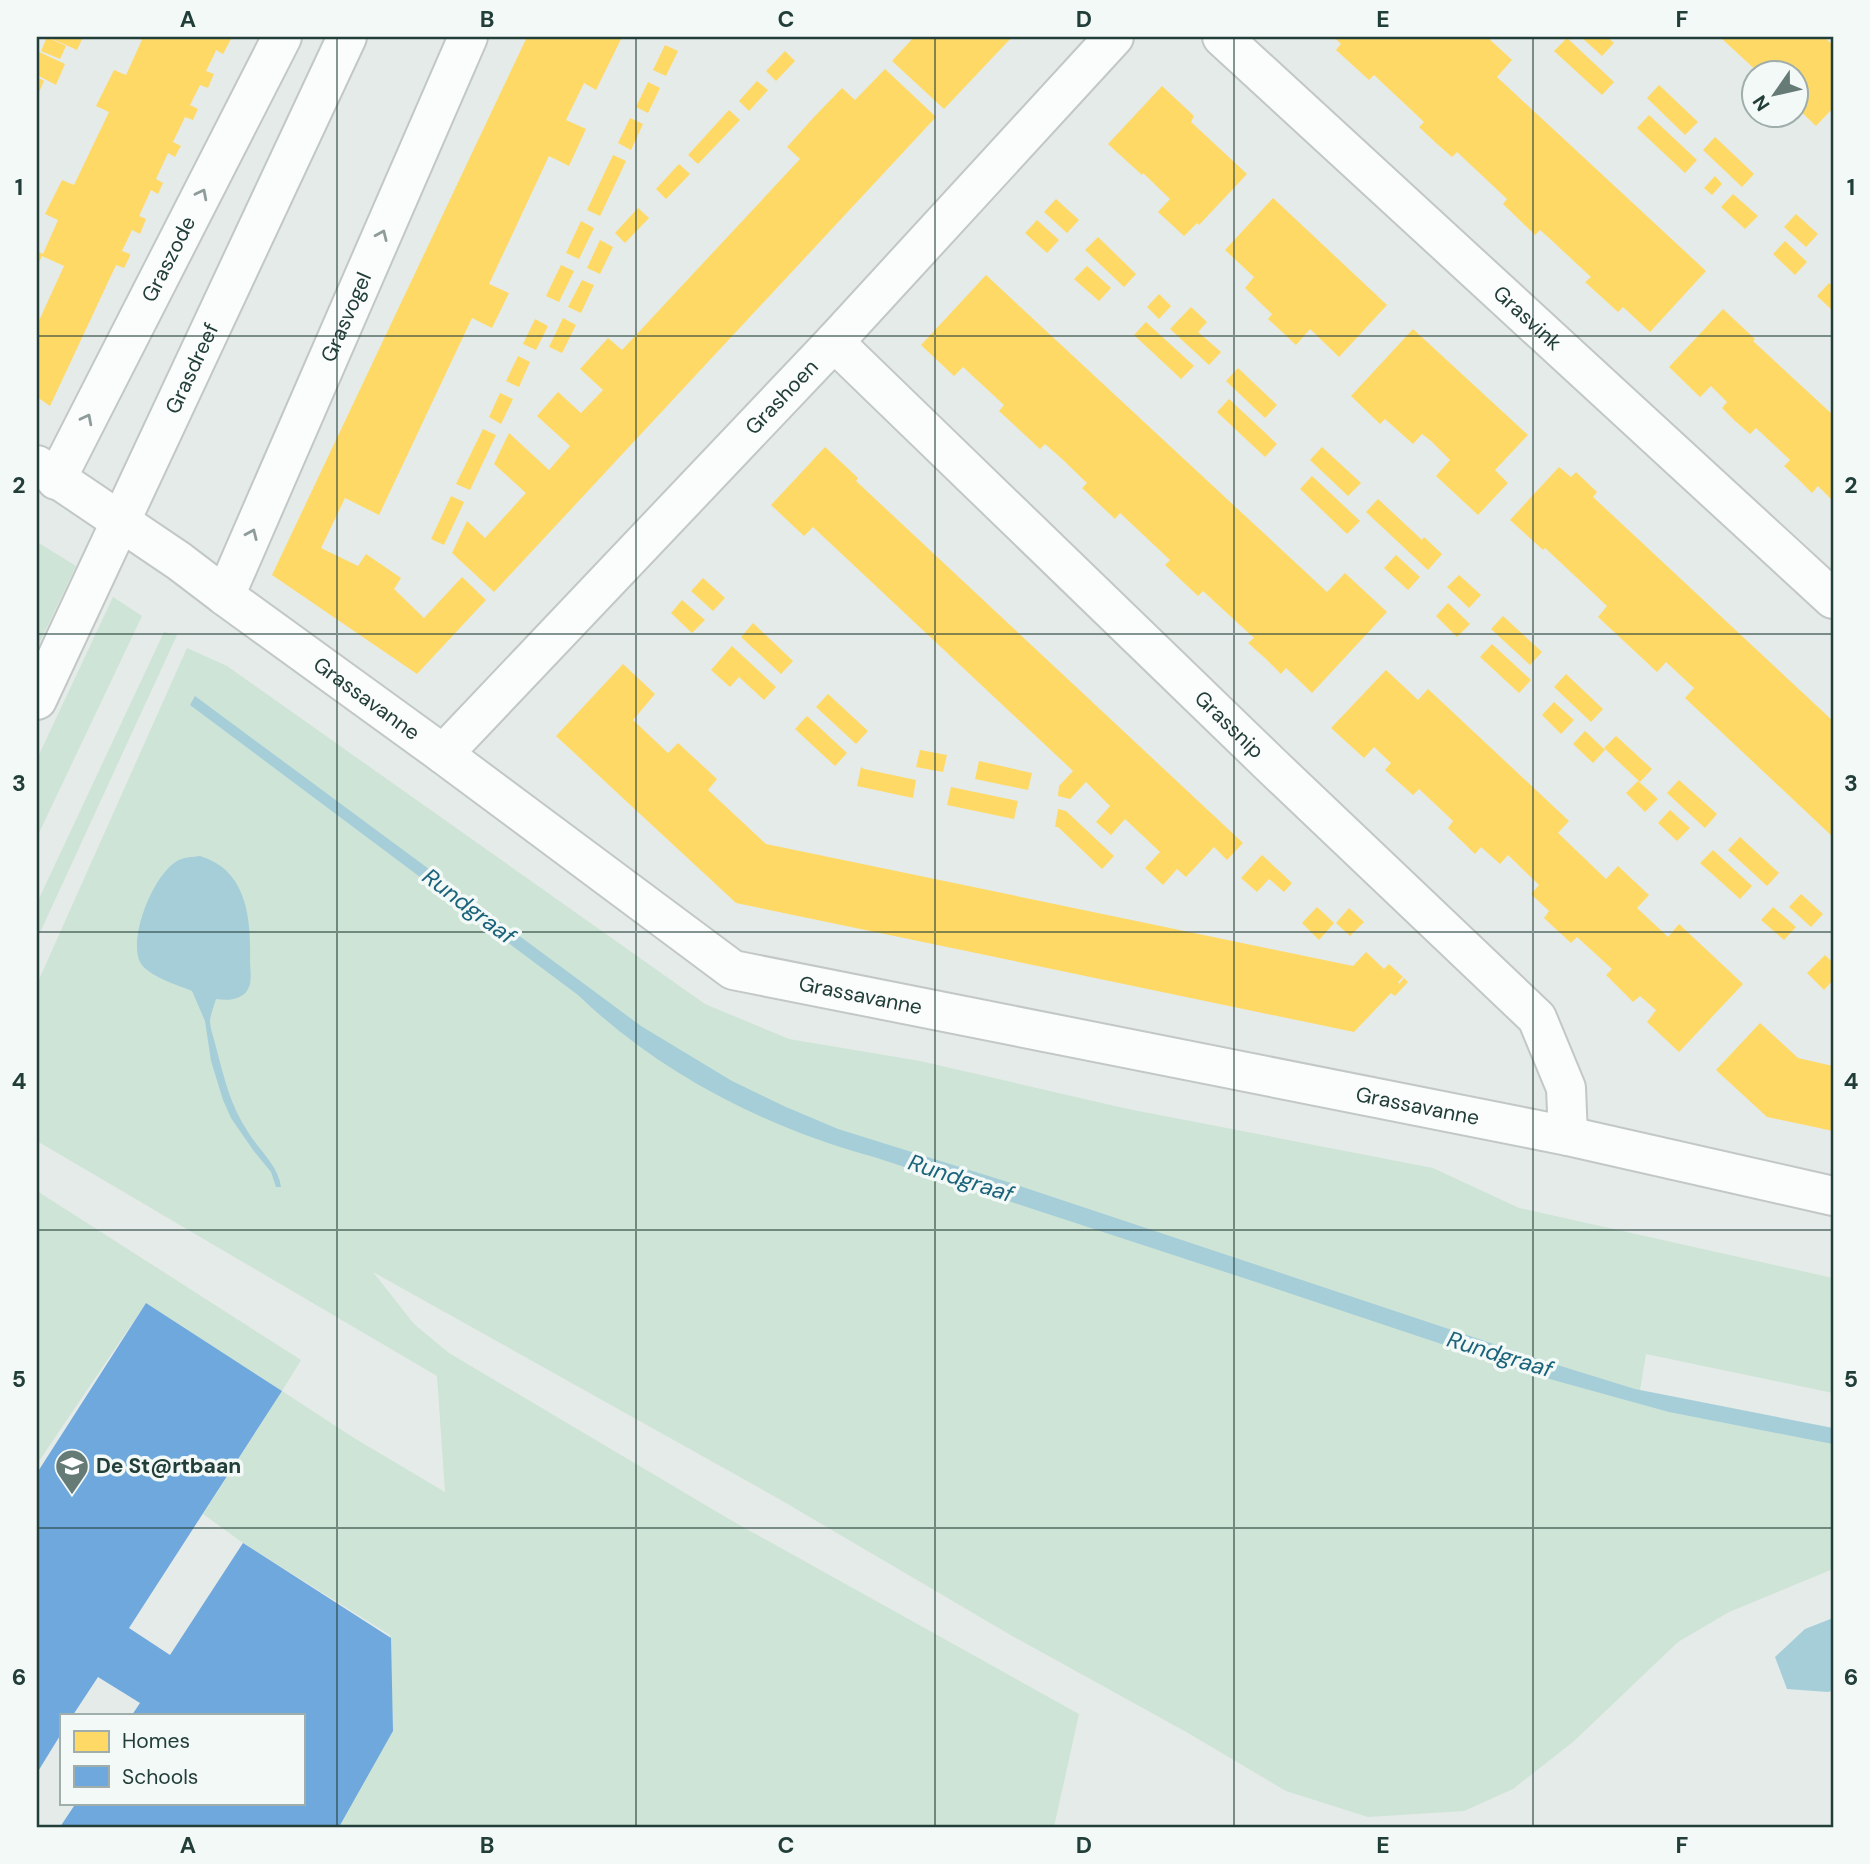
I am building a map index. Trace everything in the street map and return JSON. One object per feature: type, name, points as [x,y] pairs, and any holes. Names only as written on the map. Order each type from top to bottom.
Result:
[{"type":"street","name":"Graszode","points":[[47,472],[282,37]]},
{"type":"street","name":"Grasdreef","points":[[37,701],[347,37]]},
{"type":"street","name":"Grasvogel","points":[[225,596],[468,37]]},
{"type":"street","name":"Grashoen","points":[[443,754],[834,342],[1114,37]]},
{"type":"street","name":"Grasvink","points":[[1222,37],[1833,599]]},
{"type":"street","name":"Grassnip","points":[[834,342],[1537,1018],[1566,1088],[1569,1136]]},
{"type":"street","name":"Grassavanne","points":[[47,472],[179,561],[733,970],[1569,1136],[1833,1196]]},
{"type":"green space","points":[[37,542],[76,566],[37,648]]},
{"type":"green space","points":[[113,597],[142,616],[37,837],[37,759]]},
{"type":"green space","points":[[164,632],[177,635],[37,939],[37,903]]},
{"type":"green space","points":[[187,648],[227,666],[705,1004],[789,1039],[920,1061],[1128,1109],[1433,1168],[1519,1208],[1833,1278],[1833,1393],[1646,1354],[1639,1396],[1833,1440],[1833,1569],[1729,1612],[1678,1642],[1573,1742],[1513,1789],[1464,1811],[1368,1817],[1286,1791],[1188,1733],[1014,1637],[779,1499],[373,1272],[414,1324],[449,1353],[734,1522],[1079,1714],[1054,1827],[337,1827],[393,1731],[390,1635],[243,1543],[203,1514],[282,1391],[445,1492],[437,1376],[37,1141],[37,984]]},
{"type":"green space","points":[[37,1191],[301,1360],[282,1391],[146,1303],[37,1464]]},
{"type":"water","name":"Rundgraaf","points":[[195,696],[641,1026],[732,1081],[786,1107],[838,1129],[1011,1183],[1635,1389],[1833,1428],[1833,1444],[1669,1412],[1528,1373],[834,1145],[754,1114],[679,1073],[643,1049],[578,995],[190,705]]},
{"type":"water","points":[[200,856],[228,872],[237,884],[247,912],[251,977],[249,987],[240,997],[230,1000],[216,999],[210,1023],[232,1101],[248,1132],[272,1165],[281,1187],[276,1187],[271,1172],[231,1118],[211,1061],[205,1021],[192,991],[149,972],[140,962],[137,951],[140,922],[161,877],[179,860]]},
{"type":"water","points":[[1833,1618],[1833,1690],[1828,1692],[1787,1689],[1775,1657],[1805,1629]]},
{"type":"building: Homes","points":[[47,37],[66,46],[60,59],[41,51]]},
{"type":"building: Homes","points":[[48,37],[83,37],[77,50]]},
{"type":"building: Homes","points":[[135,37],[231,39],[223,54],[216,50],[206,71],[214,74],[208,88],[200,85],[190,105],[198,109],[193,120],[185,117],[173,142],[181,146],[175,157],[168,153],[156,179],[163,183],[158,194],[151,190],[139,216],[146,219],[140,234],[132,230],[122,251],[130,256],[124,268],[116,265],[50,406],[37,397],[37,325],[64,266],[42,256],[37,267],[37,251],[43,254],[58,220],[45,214],[62,180],[74,185],[109,112],[96,106],[114,70],[126,75],[142,40]]},
{"type":"building: Homes","points":[[527,37],[622,37],[596,90],[584,83],[566,120],[586,129],[569,166],[549,156],[489,284],[509,293],[492,328],[472,318],[379,515],[345,498],[321,548],[358,566],[366,554],[401,578],[394,589],[424,618],[462,577],[486,600],[417,674],[272,575]]},
{"type":"building: Homes","points":[[914,37],[1012,37],[944,109],[892,61]]},
{"type":"building: Homes","points":[[1334,37],[1487,37],[1512,60],[1497,77],[1706,271],[1650,332],[1623,307],[1618,312],[1585,282],[1591,277],[1540,230],[1535,235],[1503,204],[1507,199],[1457,152],[1452,157],[1419,127],[1424,122],[1374,75],[1369,80],[1336,50],[1341,44]]},
{"type":"building: Homes","points":[[1581,37],[1607,37],[1614,43],[1602,56]]},
{"type":"building: Homes","points":[[1720,37],[1824,37],[1833,45],[1833,108],[1816,126],[1811,121],[1811,60],[1745,60]]},
{"type":"building: Homes","points":[[1567,38],[1614,82],[1602,95],[1554,51]]},
{"type":"building: Homes","points":[[665,45],[678,51],[666,76],[653,70]]},
{"type":"building: Homes","points":[[37,51],[65,64],[56,85],[37,75]]},
{"type":"building: Homes","points":[[785,51],[795,61],[776,81],[766,71]]},
{"type":"building: Homes","points":[[885,69],[936,117],[494,592],[452,553],[467,521],[485,538],[526,493],[494,464],[509,433],[549,470],[570,446],[537,416],[558,392],[581,413],[603,390],[580,369],[608,338],[622,350],[800,159],[787,147],[842,88],[855,100]]},
{"type":"building: Homes","points":[[37,77],[44,81],[37,97]]},
{"type":"building: Homes","points":[[757,81],[768,90],[749,111],[739,101]]},
{"type":"building: Homes","points":[[648,82],[660,88],[648,113],[636,107]]},
{"type":"building: Homes","points":[[1659,85],[1698,122],[1685,135],[1647,98]]},
{"type":"building: Homes","points":[[1162,86],[1194,116],[1191,122],[1247,174],[1199,225],[1197,223],[1184,236],[1158,212],[1170,199],[1108,144]]},
{"type":"building: Homes","points":[[729,110],[740,120],[698,164],[688,155]]},
{"type":"building: Homes","points":[[1649,115],[1697,160],[1685,173],[1637,128]]},
{"type":"building: Homes","points":[[630,118],[643,124],[631,150],[618,143]]},
{"type":"building: Homes","points":[[1715,137],[1754,174],[1742,187],[1703,150]]},
{"type":"building: Homes","points":[[613,155],[626,161],[600,216],[587,210]]},
{"type":"building: Homes","points":[[679,164],[690,174],[666,199],[656,189]]},
{"type":"building: Homes","points":[[1715,176],[1722,184],[1712,195],[1704,188]]},
{"type":"building: Homes","points":[[1733,194],[1758,216],[1745,229],[1721,207]]},
{"type":"building: Homes","points":[[1273,198],[1387,305],[1339,357],[1310,329],[1296,345],[1268,319],[1272,314],[1245,288],[1254,277],[1225,250]]},
{"type":"building: Homes","points":[[1056,199],[1079,220],[1067,233],[1044,212]]},
{"type":"building: Homes","points":[[638,208],[649,218],[625,243],[615,233]]},
{"type":"building: Homes","points":[[1796,214],[1818,234],[1806,247],[1784,227]]},
{"type":"building: Homes","points":[[1037,220],[1059,240],[1047,253],[1025,233]]},
{"type":"building: Homes","points":[[581,221],[594,228],[579,259],[566,253]]},
{"type":"building: Homes","points":[[1098,237],[1136,274],[1124,287],[1085,250]]},
{"type":"building: Homes","points":[[600,240],[613,247],[600,274],[587,268]]},
{"type":"building: Homes","points":[[1785,241],[1807,262],[1795,275],[1773,254]]},
{"type":"building: Homes","points":[[561,265],[574,271],[559,302],[546,296]]},
{"type":"building: Homes","points":[[1087,266],[1111,288],[1099,301],[1074,279]]},
{"type":"building: Homes","points":[[986,275],[1327,592],[1345,573],[1387,612],[1312,693],[1286,668],[1281,674],[1248,643],[1254,638],[1203,591],[1198,596],[1165,565],[1170,560],[1120,513],[1115,519],[1082,488],[1087,483],[1062,459],[1045,444],[1040,449],[999,411],[1004,405],[963,367],[954,376],[921,345]]},
{"type":"building: Homes","points":[[582,280],[594,285],[581,313],[568,307]]},
{"type":"building: Homes","points":[[1829,283],[1833,287],[1833,311],[1817,296]]},
{"type":"building: Homes","points":[[1159,294],[1171,306],[1159,319],[1147,307]]},
{"type":"building: Homes","points":[[1191,307],[1207,322],[1198,332],[1221,352],[1209,365],[1170,329]]},
{"type":"building: Homes","points":[[1723,309],[1755,339],[1753,341],[1833,415],[1833,501],[1818,486],[1812,493],[1784,466],[1790,460],[1756,428],[1750,434],[1735,421],[1722,408],[1727,402],[1711,386],[1700,397],[1669,367]]},
{"type":"building: Homes","points":[[563,318],[576,325],[562,353],[549,347]]},
{"type":"building: Homes","points":[[535,319],[548,326],[536,350],[523,344]]},
{"type":"building: Homes","points":[[1146,322],[1194,366],[1181,379],[1134,335]]},
{"type":"building: Homes","points":[[1413,329],[1528,435],[1495,470],[1508,483],[1478,515],[1436,476],[1450,460],[1431,441],[1422,434],[1413,444],[1385,419],[1380,424],[1351,396]]},
{"type":"building: Homes","points":[[518,356],[530,362],[519,387],[506,381]]},
{"type":"building: Homes","points":[[1238,368],[1277,405],[1265,418],[1226,381]]},
{"type":"building: Homes","points":[[500,393],[513,399],[501,424],[489,417]]},
{"type":"building: Homes","points":[[1229,399],[1277,444],[1265,457],[1217,412]]},
{"type":"building: Homes","points":[[483,429],[496,435],[470,490],[456,484]]},
{"type":"building: Homes","points":[[825,447],[858,478],[856,481],[1243,843],[1227,860],[1214,847],[1186,877],[1177,869],[1163,885],[1145,868],[1160,852],[1125,819],[1111,835],[1096,822],[1110,806],[1086,782],[1070,799],[1058,796],[1059,786],[1073,771],[813,527],[804,536],[771,505]]},
{"type":"building: Homes","points":[[1322,447],[1361,483],[1348,496],[1310,460]]},
{"type":"building: Homes","points":[[1559,467],[1571,477],[1576,472],[1597,492],[1593,497],[1833,721],[1833,837],[1685,698],[1694,688],[1666,662],[1657,672],[1598,617],[1607,606],[1545,548],[1543,550],[1510,520]]},
{"type":"building: Homes","points":[[1312,476],[1360,521],[1347,534],[1300,489]]},
{"type":"building: Homes","points":[[451,496],[464,502],[444,545],[431,539]]},
{"type":"building: Homes","points":[[1378,499],[1422,540],[1424,537],[1442,554],[1428,570],[1366,512]]},
{"type":"building: Homes","points":[[1396,555],[1420,577],[1408,590],[1384,568]]},
{"type":"building: Homes","points":[[1459,575],[1481,595],[1469,608],[1447,587]]},
{"type":"building: Homes","points":[[703,578],[725,598],[713,611],[691,591]]},
{"type":"building: Homes","points":[[682,600],[705,620],[692,633],[671,613]]},
{"type":"building: Homes","points":[[1448,603],[1470,624],[1457,637],[1436,616]]},
{"type":"building: Homes","points":[[1503,616],[1542,652],[1530,665],[1491,629]]},
{"type":"building: Homes","points":[[753,623],[793,661],[781,674],[741,637]]},
{"type":"building: Homes","points":[[1492,644],[1531,680],[1519,693],[1480,657]]},
{"type":"building: Homes","points":[[732,646],[776,687],[764,700],[739,677],[730,687],[711,670]]},
{"type":"building: Homes","points":[[623,664],[655,694],[633,720],[668,753],[678,743],[717,779],[708,790],[766,844],[1353,966],[1366,952],[1384,969],[1389,964],[1403,977],[1399,984],[1404,978],[1408,982],[1395,996],[1391,993],[1354,1032],[736,903],[556,736]]},
{"type":"building: Homes","points":[[1386,670],[1418,700],[1428,689],[1569,821],[1558,833],[1606,879],[1618,866],[1649,895],[1637,908],[1668,937],[1679,924],[1743,984],[1679,1052],[1647,1022],[1656,1010],[1640,996],[1633,1002],[1606,975],[1612,969],[1577,937],[1571,943],[1544,918],[1549,911],[1531,894],[1539,885],[1508,855],[1500,864],[1481,847],[1475,854],[1448,828],[1453,821],[1419,789],[1413,795],[1385,770],[1391,763],[1374,747],[1364,758],[1331,728]]},
{"type":"building: Homes","points":[[1566,674],[1603,709],[1591,722],[1554,687]]},
{"type":"building: Homes","points":[[828,694],[868,731],[856,744],[816,707]]},
{"type":"building: Homes","points":[[1554,702],[1574,720],[1561,734],[1542,715]]},
{"type":"building: Homes","points":[[807,716],[847,753],[835,766],[795,729]]},
{"type":"building: Homes","points":[[1585,731],[1605,750],[1593,763],[1573,744]]},
{"type":"building: Homes","points":[[1616,736],[1652,769],[1640,782],[1604,748]]},
{"type":"building: Homes","points":[[920,750],[947,755],[943,772],[916,767]]},
{"type":"building: Homes","points":[[979,761],[1032,773],[1028,790],[975,779]]},
{"type":"building: Homes","points":[[861,767],[916,780],[913,798],[857,786]]},
{"type":"building: Homes","points":[[1679,780],[1717,814],[1705,828],[1667,793]]},
{"type":"building: Homes","points":[[1638,781],[1658,799],[1645,812],[1626,793]]},
{"type":"building: Homes","points":[[951,787],[1018,801],[1014,819],[947,805]]},
{"type":"building: Homes","points":[[1058,809],[1066,811],[1114,856],[1102,869],[1055,827]]},
{"type":"building: Homes","points":[[1670,810],[1690,828],[1677,841],[1658,823]]},
{"type":"building: Homes","points":[[1740,837],[1779,873],[1767,886],[1728,850]]},
{"type":"building: Homes","points":[[1713,850],[1752,886],[1740,899],[1700,863]]},
{"type":"building: Homes","points":[[1262,855],[1292,883],[1284,892],[1269,879],[1257,892],[1241,878]]},
{"type":"building: Homes","points":[[1801,894],[1823,914],[1811,927],[1789,907]]},
{"type":"building: Homes","points":[[1317,907],[1334,923],[1319,940],[1302,923]]},
{"type":"building: Homes","points":[[1773,907],[1796,927],[1784,940],[1761,920]]},
{"type":"building: Homes","points":[[1349,908],[1364,922],[1350,936],[1336,923]]},
{"type":"building: Homes","points":[[1825,955],[1833,963],[1833,980],[1824,990],[1807,973]]},
{"type":"building: Homes","points":[[1760,1023],[1798,1058],[1833,1066],[1833,1131],[1767,1117],[1716,1070]]},
{"type":"building: Schools","points":[[146,1303],[282,1391],[129,1628],[170,1655],[243,1543],[391,1638],[393,1731],[339,1827],[60,1827],[75,1804],[304,1804],[304,1714],[133,1714],[140,1703],[98,1677],[74,1714],[60,1714],[60,1736],[37,1773],[37,1473]]},
{"type":"place","name":"De St@rtbaan","points":[[72,1496]]}]
